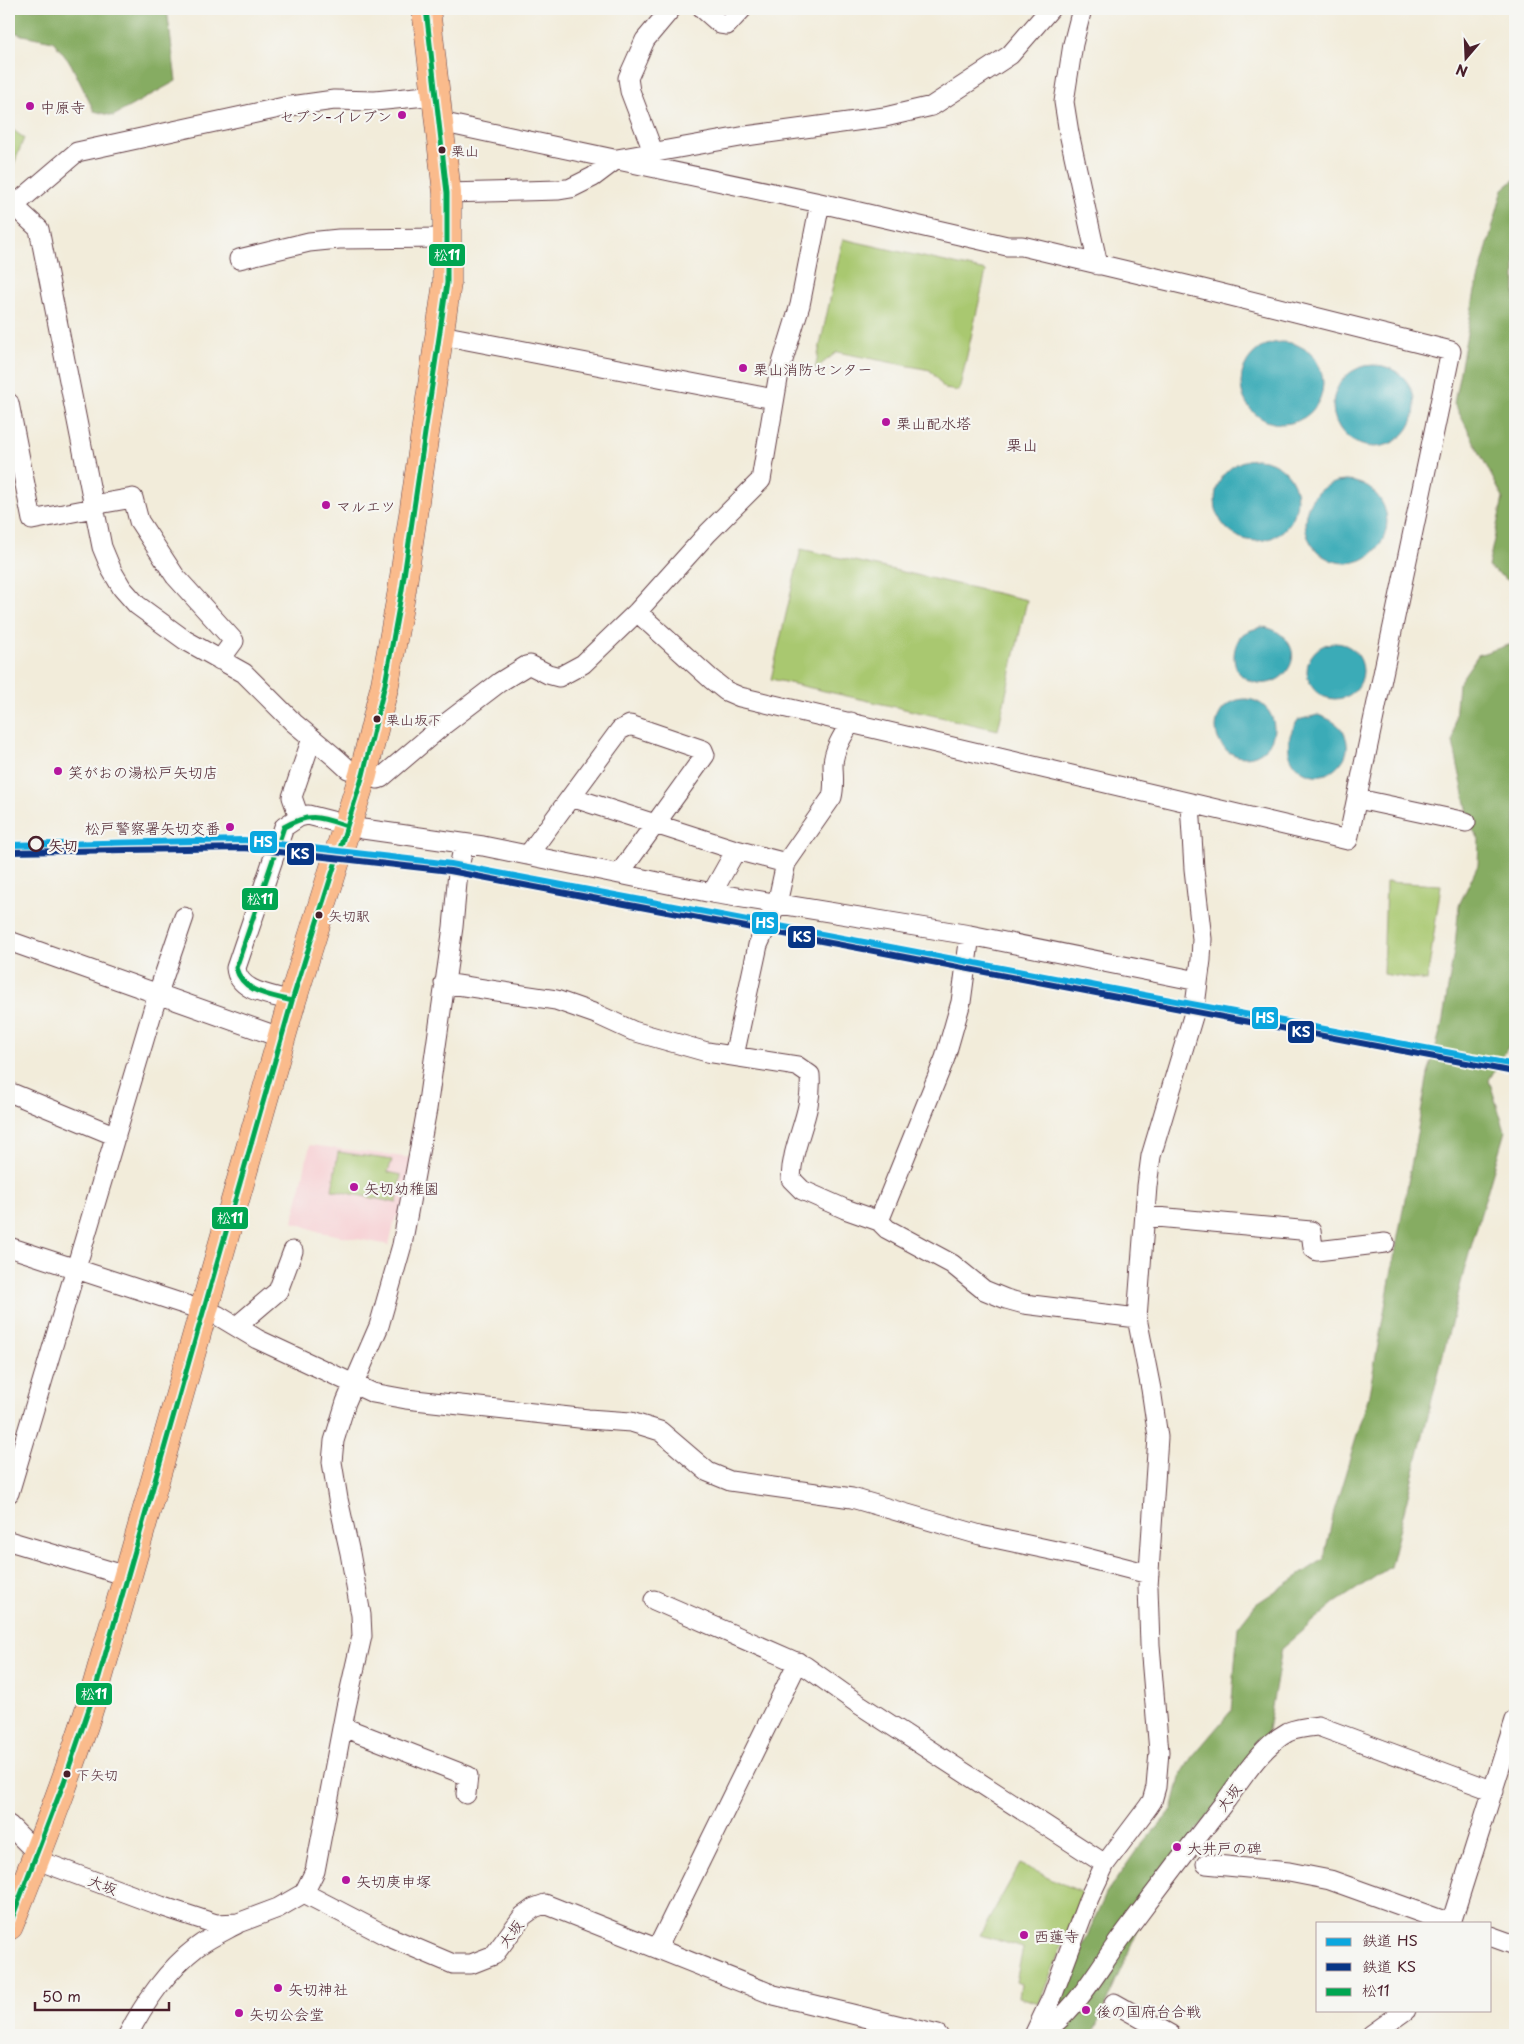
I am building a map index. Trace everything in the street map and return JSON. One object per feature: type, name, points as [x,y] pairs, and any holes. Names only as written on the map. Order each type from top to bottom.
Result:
[{"type":"main road","points":[[9,1926],[76,1752],[292,1002],[363,774],[385,684],[447,283],[448,194],[426,9]]},
{"type":"street","points":[[654,154],[630,91],[628,78],[645,40],[670,9]]},
{"type":"street","points":[[703,9],[720,24],[727,25],[742,9]]},
{"type":"street","points":[[448,194],[572,188],[593,177],[617,159],[654,154],[746,136],[885,117],[932,106],[1010,55],[1050,9]]},
{"type":"street","points":[[1082,9],[1073,44],[1064,102],[1098,265]]},
{"type":"street","points":[[437,95],[375,101],[334,100],[284,107],[155,137],[77,152],[11,208],[39,229],[56,325],[68,368],[102,547],[112,571],[122,588],[137,605],[158,622],[244,673],[312,738],[348,769],[378,779],[441,727],[500,682],[526,666],[530,665],[559,677],[583,664],[637,612],[708,533],[761,480],[779,373],[800,305],[820,203]]},
{"type":"street","points":[[440,122],[820,203],[1007,246],[1022,246],[1451,351],[1382,670],[1358,799],[1348,840],[851,722],[740,698],[726,691],[637,612]]},
{"type":"street","points":[[239,259],[309,242],[339,238],[449,238]]},
{"type":"street","points":[[440,335],[774,400]]},
{"type":"street","points":[[9,403],[32,520],[133,498],[139,521],[175,576],[234,640],[220,660]]},
{"type":"street","points":[[734,1056],[758,945],[777,904],[786,863],[832,797],[834,787],[833,762],[839,742],[851,722]]},
{"type":"street","points":[[528,855],[620,730],[630,725],[703,750],[705,755],[619,874]]},
{"type":"street","points":[[299,817],[292,797],[312,738]]},
{"type":"street","points":[[572,797],[736,850],[786,863]]},
{"type":"street","points":[[1358,799],[1466,822]]},
{"type":"street","points":[[1034,2035],[1052,1996],[1089,1898],[1105,1864],[1148,1808],[1156,1787],[1159,1752],[1150,1645],[1149,1574],[1158,1437],[1138,1318],[1147,1186],[1151,1156],[1194,1014],[1198,981],[1202,939],[1194,869],[1190,803]]},
{"type":"street","points":[[292,1002],[242,984],[237,976],[236,968],[284,826],[299,817],[308,815],[347,826],[528,855],[712,893],[970,935],[1198,981]]},
{"type":"street","points":[[304,1893],[315,1871],[362,1636],[361,1614],[332,1462],[337,1428],[379,1326],[402,1245],[427,1109],[458,872],[464,844]]},
{"type":"street","points":[[712,893],[736,850]]},
{"type":"street","points":[[9,1493],[158,993],[184,917]]},
{"type":"street","points":[[879,1220],[945,1058],[961,1002],[970,935]]},
{"type":"street","points":[[9,941],[282,1038]]},
{"type":"street","points":[[444,983],[556,1000],[596,1014],[633,1031],[721,1056],[734,1056],[798,1066],[810,1075],[810,1106],[792,1160],[791,1179],[802,1190],[845,1209],[879,1220],[886,1229],[952,1264],[984,1290],[1006,1300],[1024,1304],[1138,1318]]},
{"type":"street","points":[[9,1092],[116,1136]]},
{"type":"street","points":[[1146,1216],[1312,1231],[1313,1248],[1317,1251],[1385,1243]]},
{"type":"street","points":[[9,1247],[204,1310],[237,1326],[257,1339],[373,1393],[406,1399],[631,1422],[660,1431],[708,1472],[730,1481],[852,1498],[980,1535],[1075,1555],[1149,1574]]},
{"type":"street","points":[[237,1326],[278,1290],[293,1251]]},
{"type":"street","points":[[9,1541],[127,1576]]},
{"type":"street","points":[[654,1600],[798,1662],[857,1704],[1105,1864]]},
{"type":"street","points":[[658,1947],[798,1662]]},
{"type":"street","points":[[1450,1922],[1515,1720]]},
{"type":"street","name":"大坂","points":[[1039,2035],[1054,2026],[1071,2009],[1124,1934],[1234,1789],[1264,1752],[1288,1732],[1318,1726],[1494,1790]]},
{"type":"street","points":[[343,1727],[468,1776],[466,1794]]},
{"type":"street","name":"大坂","points":[[9,1825],[48,1864],[160,1906],[216,1924],[238,1923],[278,1908],[304,1893],[387,1936],[453,1964],[471,1964],[494,1954],[523,1916],[534,1908],[545,1904],[658,1947],[774,1995],[938,2035]]},
{"type":"street","points":[[1206,1864],[1289,1872],[1330,1880],[1447,1922]]},
{"type":"street","points":[[128,2035],[160,1983],[196,1947],[238,1923]]},
{"type":"street","points":[[1492,1937],[1515,1945]]},
{"type":"street","points":[[1114,2003],[1171,2035]]},
{"type":"street","points":[[1371,2035],[1403,2012]]},
{"type":"shaded area","name":"矢切幼稚園","points":[[310,1145],[412,1158],[401,1216],[396,1216],[389,1245],[320,1232],[293,1222]]},
{"type":"green space","points":[[9,9],[167,9],[176,81],[113,116],[94,111],[71,64],[53,41],[22,35],[9,30]]},
{"type":"green space","points":[[9,127],[24,138],[9,177]]},
{"type":"green space","points":[[1515,179],[1515,585],[1488,567],[1503,498],[1454,403],[1475,291],[1503,189]]},
{"type":"green space","points":[[843,239],[986,271],[959,391],[945,389],[930,370],[837,352],[815,369]]},
{"type":"green space","points":[[801,549],[1027,600],[998,730],[771,679]]},
{"type":"green space","points":[[1515,643],[1515,1022],[1511,1042],[1489,1080],[1505,1131],[1464,1271],[1390,1567],[1335,1603],[1282,1648],[1267,1736],[1160,1880],[1092,2035],[1065,2035],[1066,2029],[1050,2020],[1106,1894],[1136,1851],[1172,1810],[1180,1777],[1191,1758],[1231,1711],[1238,1627],[1256,1604],[1324,1559],[1334,1511],[1368,1399],[1428,1074],[1442,1025],[1455,945],[1459,905],[1478,865],[1479,839],[1471,827],[1453,742],[1458,684],[1478,655]]},
{"type":"green space","points":[[1386,882],[1441,885],[1427,981],[1383,974]]},
{"type":"green space","points":[[338,1152],[392,1160],[388,1172],[401,1175],[397,1203],[332,1190]]},
{"type":"green space","points":[[1020,1864],[1083,1893],[1039,2003],[1019,1997],[1021,1984],[1016,1982],[1023,1948],[980,1935]]},
{"type":"water","points":[[1282,342],[1298,346],[1311,354],[1319,367],[1323,383],[1319,399],[1311,412],[1298,420],[1282,424],[1266,420],[1253,412],[1245,399],[1241,383],[1245,367],[1253,354],[1266,346]]},
{"type":"water","points":[[1374,365],[1390,369],[1403,377],[1411,390],[1415,406],[1411,422],[1403,435],[1390,443],[1374,447],[1358,443],[1345,435],[1337,422],[1333,406],[1337,390],[1345,377],[1358,369]]},
{"type":"water","points":[[1256,459],[1272,463],[1285,471],[1293,484],[1297,500],[1293,516],[1285,529],[1272,537],[1256,541],[1240,537],[1227,529],[1219,516],[1215,500],[1219,484],[1227,471],[1240,463]]},
{"type":"water","points":[[1346,481],[1362,485],[1375,493],[1383,506],[1387,522],[1383,538],[1375,551],[1362,559],[1346,563],[1330,559],[1317,551],[1309,538],[1305,522],[1309,506],[1317,493],[1330,485]]},
{"type":"water","points":[[1261,627],[1275,630],[1281,634],[1290,645],[1292,652],[1290,666],[1286,672],[1275,681],[1268,683],[1254,682],[1241,675],[1235,666],[1234,660],[1235,648],[1243,634]]},
{"type":"water","points":[[1329,643],[1341,643],[1351,647],[1359,655],[1363,671],[1359,687],[1351,695],[1341,699],[1329,699],[1319,695],[1311,687],[1307,677],[1307,665],[1311,655],[1319,647]]},
{"type":"water","points":[[1245,699],[1256,701],[1266,707],[1272,717],[1274,728],[1272,739],[1266,749],[1256,755],[1245,757],[1234,755],[1224,749],[1218,739],[1216,728],[1218,717],[1224,707],[1234,701]]},
{"type":"water","points":[[1318,715],[1337,724],[1346,736],[1347,742],[1346,754],[1340,764],[1330,772],[1320,775],[1309,774],[1299,769],[1292,760],[1289,749],[1290,735],[1298,720]]},
{"type":"rail line","name":"HS","points":[[9,845],[244,840],[451,864],[1515,1065]]},
{"type":"rail line","name":"KS","points":[[9,852],[244,848],[450,871],[1514,1072]]},
{"type":"transit line","name":"松11","points":[[9,1926],[64,1782],[94,1694],[292,1001],[363,775],[385,684],[402,590],[447,283],[447,193],[426,9]]},
{"type":"transit line","name":"松11","points":[[292,1001],[266,995],[251,988],[245,983],[236,968],[284,827],[293,822],[308,818],[322,818],[347,826]]},
{"type":"place","name":"中原寺","points":[[30,106]]},
{"type":"place","name":"セブン-イレブン","points":[[402,115]]},
{"type":"place","name":"栗山","points":[[442,150]]},
{"type":"place","name":"栗山消防センター","points":[[743,368]]},
{"type":"place","name":"栗山配水塔","points":[[886,422]]},
{"type":"place","name":"マルエツ","points":[[326,505]]},
{"type":"place","name":"栗山坂下","points":[[377,719]]},
{"type":"place","name":"笑がおの湯松戸矢切店","points":[[58,771]]},
{"type":"place","name":"松戸警察署矢切交番","points":[[230,827]]},
{"type":"place","name":"矢切","points":[[36,844]]},
{"type":"place","name":"矢切駅","points":[[319,915]]},
{"type":"place","name":"矢切幼稚園","points":[[354,1187]]},
{"type":"place","name":"下矢切","points":[[67,1774]]},
{"type":"place","name":"大井戸の碑","points":[[1177,1847]]},
{"type":"place","name":"矢切庚申塚","points":[[346,1880]]},
{"type":"place","name":"西蓮寺","points":[[1024,1935]]},
{"type":"place","name":"矢切神社","points":[[278,1988]]},
{"type":"place","name":"後の国府台合戦","points":[[1086,2010]]},
{"type":"place","name":"矢切公会堂","points":[[239,2013]]},
{"type":"district","name":"栗山","points":[[1022,444]]}]
